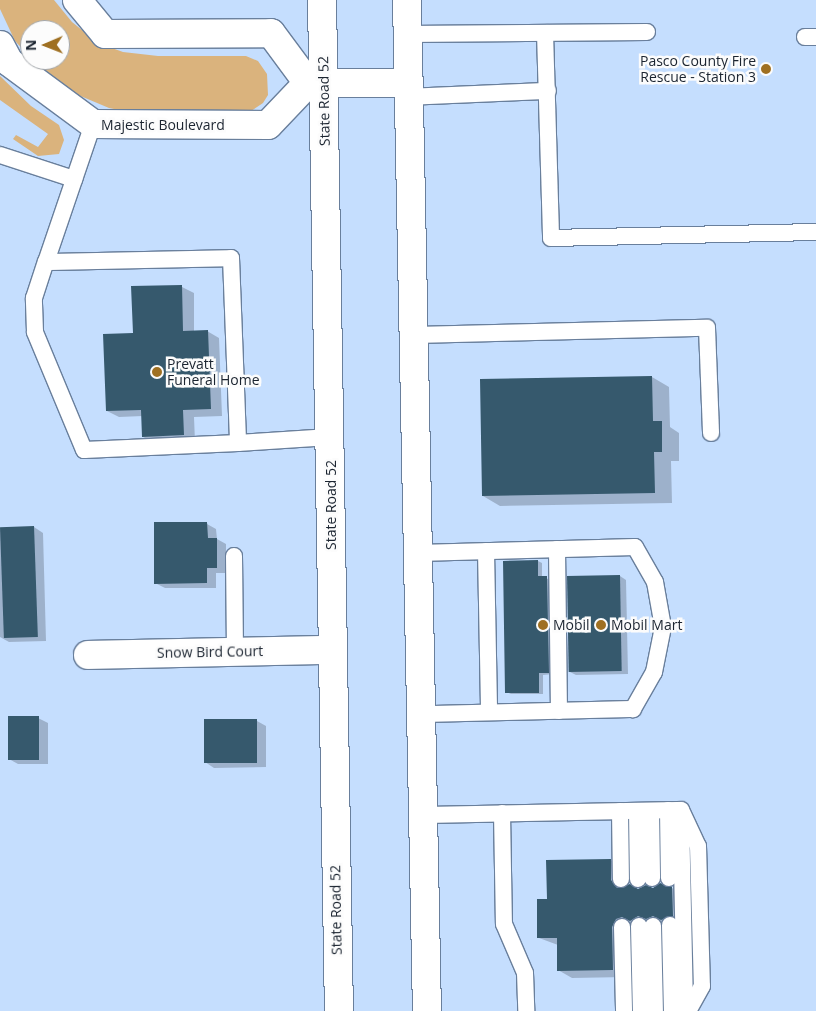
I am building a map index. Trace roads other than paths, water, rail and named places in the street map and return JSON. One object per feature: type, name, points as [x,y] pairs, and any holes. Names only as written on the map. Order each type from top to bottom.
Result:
[{"type":"main road","points":[[77,0],[105,34],[271,33],[316,83],[408,90]]},
{"type":"main road","name":"State Road 52","points":[[322,0],[316,83],[330,437],[331,650],[339,1011]]},
{"type":"main road","points":[[407,0],[421,714],[421,815],[427,1011]]},
{"type":"main road","name":"Majestic Boulevard","points":[[0,46],[9,62],[93,124],[268,125],[316,83]]},
{"type":"main road","name":"Snow Bird Court","points":[[88,654],[331,650]]},
{"type":"lane","points":[[407,34],[647,32]]},
{"type":"lane","points":[[545,33],[551,238],[816,232]]},
{"type":"lane","points":[[408,90],[548,91]]},
{"type":"lane","points":[[93,124],[34,298],[35,332],[84,450],[330,437]]},
{"type":"lane","points":[[0,156],[74,179]]},
{"type":"lane","points":[[46,262],[231,258],[238,443]]},
{"type":"lane","points":[[413,335],[707,328],[711,433]]},
{"type":"lane","points":[[418,554],[635,547],[654,582],[663,627],[654,672],[634,709],[421,714]]},
{"type":"lane","points":[[557,549],[559,710]]},
{"type":"lane","points":[[486,551],[489,712]]},
{"type":"lane","points":[[234,556],[235,652]]},
{"type":"lane","points":[[421,815],[675,810]]},
{"type":"lane","points":[[669,878],[675,810]]},
{"type":"lane","points":[[675,810],[698,846],[702,986],[686,1011]]},
{"type":"lane","points":[[620,811],[621,880]]},
{"type":"lane","points":[[644,811],[645,879]]},
{"type":"lane","points":[[502,813],[504,924],[525,973],[526,1011]]},
{"type":"lane","points":[[670,925],[672,1011]]},
{"type":"lane","points":[[641,1011],[646,926],[655,1011]]},
{"type":"lane","points":[[622,927],[624,1011]]},
{"type":"place","name":"Pasco County Fire Rescue - Station 3","points":[[766,69]]},
{"type":"place","name":"Prevatt Funeral Home","points":[[157,372]]},
{"type":"place","name":"Mobil","points":[[543,625]]},
{"type":"place","name":"Mobil Mart","points":[[601,625]]}]
